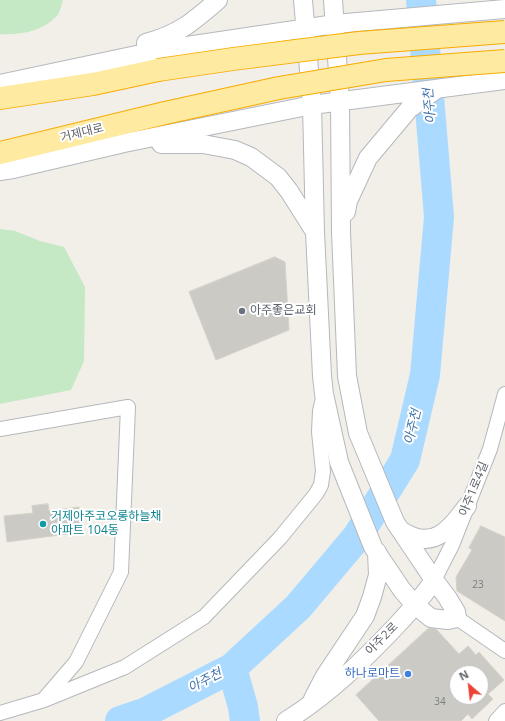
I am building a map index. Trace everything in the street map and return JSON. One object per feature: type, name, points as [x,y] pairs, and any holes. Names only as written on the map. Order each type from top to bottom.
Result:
[{"type":"highway","points":[[0,98],[93,84],[158,70],[233,59],[359,43],[505,32]]},
{"type":"highway","name":"거제대로","points":[[0,153],[165,113],[279,88],[386,70],[505,61]]},
{"type":"street","points":[[101,63],[114,55],[160,40],[175,33],[186,27],[218,0]]},
{"type":"street","points":[[303,0],[312,105],[314,232],[324,394],[339,462],[375,549],[402,590],[415,605],[431,618],[448,620],[457,618]]},
{"type":"street","points":[[333,0],[340,101],[341,232],[347,376],[358,433],[398,526],[447,597],[456,612],[457,618],[505,651]]},
{"type":"street","points":[[0,84],[160,50],[306,28],[335,24],[505,9]]},
{"type":"street","points":[[0,171],[13,170],[124,143],[312,105],[505,80]]},
{"type":"street","points":[[341,232],[348,201],[368,158],[409,109],[438,88]]},
{"type":"street","points":[[124,143],[203,144],[235,150],[251,157],[278,177],[289,191],[314,232]]},
{"type":"street","points":[[0,713],[44,700],[125,667],[204,617],[280,538],[316,494],[321,485],[323,471],[319,432],[320,411],[324,394]]},
{"type":"street","name":"아주1로4길","points":[[434,580],[452,546],[490,449],[505,394]]},
{"type":"street","points":[[0,429],[128,407],[121,572],[76,662],[44,700]]},
{"type":"street","points":[[398,526],[410,536],[420,539],[434,538],[446,531],[456,522],[467,506]]},
{"type":"street","points":[[308,707],[325,676],[365,616],[378,575],[375,549]]},
{"type":"street","name":"아주2로","points":[[286,721],[326,694],[383,640],[426,593],[434,580]]},
{"type":"street","points":[[496,721],[505,711]]},
{"type":"green space","points":[[0,0],[63,0],[57,16],[44,26],[30,32],[0,34]]},
{"type":"green space","points":[[0,229],[15,231],[40,241],[64,247],[85,287],[84,361],[71,390],[0,404]]},
{"type":"building","name":"아주좋은교회","points":[[275,257],[285,262],[289,330],[216,360],[189,292]]},
{"type":"building","name":"거제아주코오롱하늘채 아파트 104동","points":[[48,504],[49,511],[79,507],[82,532],[7,542],[4,516],[33,513],[32,506]]},
{"type":"building","points":[[481,526],[505,537],[505,621],[457,591],[456,577],[472,550],[469,548]]},
{"type":"building","points":[[429,628],[436,629],[459,654],[468,646],[476,655],[479,652],[504,680],[489,693],[489,665],[449,665],[449,705],[487,705],[472,719],[468,714],[461,721],[379,721],[356,695]]},
{"type":"building","points":[[489,695],[493,699],[489,703]]},
{"type":"waterway","name":"아주천","points":[[120,721],[144,713],[232,668],[298,607],[357,537],[405,460],[425,375],[439,217],[421,0]]},
{"type":"waterway","points":[[232,668],[243,707],[245,721]]},
{"type":"place","name":"아주좋은교회","points":[[242,311]]},
{"type":"place","name":"거제아주코오롱하늘채 아파트 104동","points":[[43,524]]},
{"type":"place","name":"하나로마트","points":[[408,674]]}]
